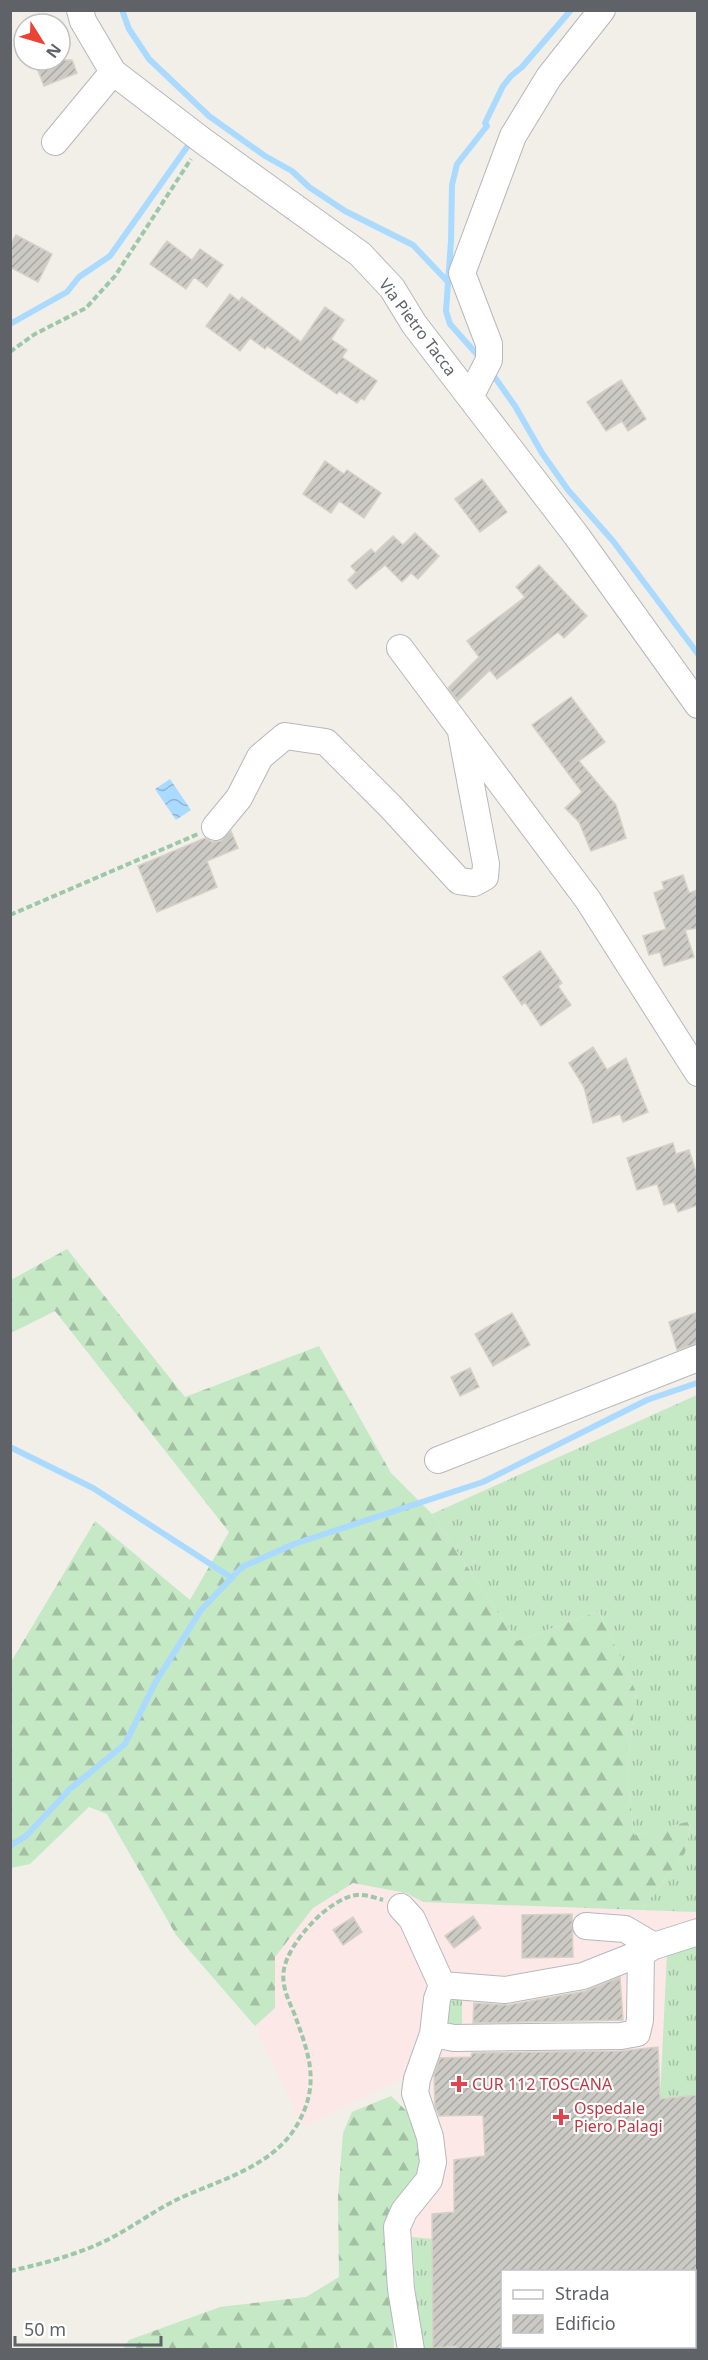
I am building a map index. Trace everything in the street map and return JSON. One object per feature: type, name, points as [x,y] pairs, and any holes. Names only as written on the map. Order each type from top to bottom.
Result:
[{"type":"street","name":"Via Pietro Tacca","points":[[80,10],[83,21],[113,72],[203,141],[360,254],[392,288],[414,324],[576,535],[698,705]]},
{"type":"street","points":[[470,397],[489,360],[489,344],[462,273],[513,136],[549,77],[602,10]]},
{"type":"street","points":[[55,142],[113,72]]},
{"type":"street","points":[[400,648],[588,900],[698,1073]]},
{"type":"street","points":[[215,827],[239,798],[260,757],[285,736],[326,742],[390,806],[459,881],[474,883],[484,877],[486,864],[461,732]]},
{"type":"street","points":[[438,1460],[698,1358]]},
{"type":"street","points":[[401,1907],[412,1919],[442,1985],[437,1999],[433,2034],[417,2079],[415,2093],[430,2137],[434,2162],[429,2180],[404,2211],[397,2227],[401,2289],[411,2349]]},
{"type":"street","points":[[586,1926],[625,1929],[647,1950]]},
{"type":"street","points":[[442,1985],[505,1990],[583,1976],[698,1932]]},
{"type":"street","points":[[433,2034],[466,2038],[621,2036],[637,2033],[647,1950]]},
{"type":"path","points":[[10,352],[35,334],[86,308],[115,276],[203,141]]},
{"type":"path","points":[[10,915],[215,827]]},
{"type":"path","points":[[10,2271],[70,2255],[104,2242],[172,2202],[250,2168],[280,2147],[297,2126],[308,2102],[312,2083],[309,2057],[285,1989],[284,1969],[292,1951],[323,1911],[343,1898],[359,1894],[382,1899],[401,1907]]},
{"type":"shaded area","name":"Ospedale Piero Palagi","points":[[354,1883],[412,1895],[423,1902],[697,1912],[697,2349],[402,2349],[394,2220],[423,2090],[404,2078],[303,2127],[255,2026],[275,2008],[275,1957],[313,1908]]},
{"type":"green space","points":[[67,1249],[185,1397],[319,1346],[391,1473],[432,1514],[517,1641],[599,1611],[636,1692],[627,1771],[634,1835],[691,1821],[685,1853],[641,1910],[423,1902],[406,1893],[353,1883],[313,1908],[275,1957],[275,2008],[255,2026],[176,1935],[107,1814],[89,1807],[30,1864],[11,1868],[11,1662],[95,1521],[190,1600],[229,1532],[55,1311],[11,1333],[11,1280]]},
{"type":"green space","points":[[697,1395],[697,1912],[641,1910],[685,1853],[691,1822],[634,1835],[627,1771],[636,1692],[599,1611],[517,1641],[432,1514]]},
{"type":"green space","points":[[697,1940],[697,2095],[660,2099],[667,1954]]},
{"type":"green space","points":[[456,1997],[462,1997],[462,2034],[450,2031],[442,2009]]},
{"type":"green space","points":[[391,2096],[421,2125],[423,2182],[389,2222],[394,2349],[122,2350],[129,2340],[220,2307],[306,2297],[339,2277],[338,2197],[343,2133],[352,2112]]},
{"type":"green space","points":[[412,2237],[433,2239],[457,2264],[432,2266],[432,2291],[454,2293],[433,2318],[433,2347],[456,2346],[458,2349],[423,2349],[415,2288]]},
{"type":"water","points":[[170,779],[191,810],[176,820],[155,789]]},
{"type":"building","points":[[72,60],[77,73],[44,86],[39,72],[72,72]]},
{"type":"building","points":[[16,235],[52,254],[38,282],[10,267],[10,245]]},
{"type":"building","points":[[167,241],[192,260],[200,249],[223,265],[207,287],[194,277],[186,289],[150,264]]},
{"type":"building","points":[[230,294],[239,301],[242,297],[301,342],[325,307],[344,320],[331,339],[347,350],[342,357],[377,381],[364,400],[361,398],[357,403],[339,391],[337,394],[267,346],[265,349],[250,338],[240,351],[206,326]]},
{"type":"building","points":[[621,380],[646,419],[628,431],[622,421],[606,431],[587,402]]},
{"type":"building","points":[[325,461],[344,474],[347,470],[381,493],[364,518],[339,501],[331,513],[303,494]]},
{"type":"building","points":[[482,479],[507,512],[480,532],[455,499]]},
{"type":"building","points":[[415,533],[439,556],[418,579],[411,573],[402,582],[385,565],[356,589],[348,580],[356,572],[351,566],[371,549],[375,553],[393,536],[403,545]]},
{"type":"building","points":[[539,565],[587,616],[564,638],[558,632],[497,679],[490,670],[458,701],[448,688],[479,657],[467,641],[525,597],[516,587]]},
{"type":"building","points":[[571,697],[605,742],[579,761],[616,805],[626,838],[591,851],[579,822],[565,808],[582,792],[532,725]]},
{"type":"building","points":[[231,831],[238,848],[207,861],[217,887],[157,912],[138,866],[205,838],[212,842],[221,841]]},
{"type":"building","points":[[683,875],[689,893],[698,890],[698,928],[685,930],[694,957],[664,966],[660,952],[649,955],[643,936],[666,929],[654,893],[664,889],[662,882]]},
{"type":"building","points":[[540,951],[562,983],[558,986],[571,1005],[541,1026],[525,1002],[522,1005],[503,977]]},
{"type":"building","points":[[593,1047],[607,1070],[626,1058],[648,1112],[623,1122],[620,1114],[593,1123],[584,1087],[569,1063]]},
{"type":"building","points":[[673,1143],[676,1154],[689,1150],[698,1178],[698,1205],[678,1212],[674,1202],[664,1205],[657,1184],[637,1190],[627,1158]]},
{"type":"building","points":[[698,1312],[698,1343],[677,1350],[669,1322]]},
{"type":"building","points":[[512,1313],[530,1345],[493,1366],[475,1334]]},
{"type":"building","points":[[470,1368],[479,1387],[460,1396],[451,1377]]},
{"type":"building","points":[[572,1914],[573,1957],[522,1958],[522,1915]]},
{"type":"building","points":[[473,1916],[481,1928],[454,1948],[445,1936]]},
{"type":"building","points":[[353,1917],[362,1932],[343,1945],[333,1930]]},
{"type":"building","points":[[620,1977],[623,2020],[473,2023],[474,2003],[508,2005],[586,1991]]},
{"type":"building","points":[[658,2047],[660,2099],[698,2095],[698,2271],[501,2270],[502,2349],[458,2349],[456,2346],[433,2348],[432,2214],[454,2212],[454,2160],[485,2156],[483,2115],[439,2116],[435,2106],[434,2075],[440,2058],[471,2057],[472,2053],[621,2051]]},
{"type":"waterway","points":[[122,10],[129,29],[149,59],[209,116],[265,156],[292,171],[309,187],[345,211],[413,245],[448,282]]},
{"type":"waterway","points":[[481,359],[450,324],[446,311],[452,185],[457,164],[487,126],[485,123],[503,86],[571,10]]},
{"type":"waterway","points":[[10,324],[67,292],[79,277],[110,256],[192,140]]},
{"type":"waterway","points":[[491,372],[568,490],[613,541],[698,654]]},
{"type":"waterway","points":[[10,1846],[26,1836],[70,1789],[125,1744],[155,1683],[201,1610],[242,1567],[294,1544],[483,1482],[647,1400],[697,1383]]},
{"type":"waterway","points":[[10,1447],[93,1488],[232,1578]]},
{"type":"place","name":"CUR 112 TOSCANA","points":[[459,2084]]},
{"type":"place","name":"Ospedale Piero Palagi","points":[[561,2117]]}]
